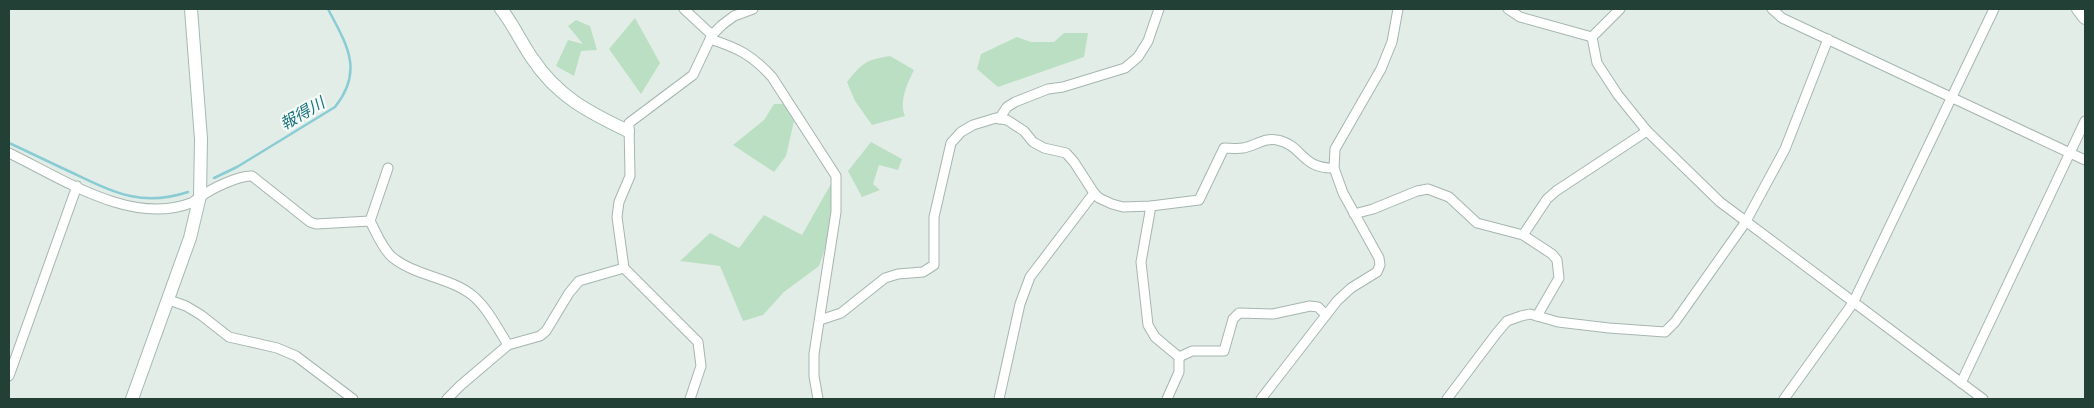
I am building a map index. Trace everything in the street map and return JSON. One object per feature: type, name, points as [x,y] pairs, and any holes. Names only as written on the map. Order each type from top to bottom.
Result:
[{"type":"street","points":[[132,399],[190,238],[200,196],[201,139],[191,9]]},
{"type":"street","points":[[501,9],[531,57],[549,81],[567,98],[628,131]]},
{"type":"street","points":[[684,9],[711,37],[744,52],[759,63],[772,77],[836,176],[836,212],[814,354],[814,376],[818,399]]},
{"type":"street","points":[[690,399],[701,366],[698,342],[624,268],[617,217],[619,202],[630,176],[629,123],[693,75],[711,37],[722,25],[734,16],[753,9]]},
{"type":"street","points":[[999,119],[1007,107],[1040,92],[1072,85],[1125,68],[1138,57],[1148,41],[1159,9]]},
{"type":"street","points":[[1261,399],[1337,301],[1351,288],[1376,272],[1380,265],[1379,258],[1343,193],[1334,168],[1335,150],[1381,69],[1392,42],[1398,9]]},
{"type":"street","points":[[1508,9],[1520,17],[1592,37]]},
{"type":"street","points":[[1592,37],[1620,9]]},
{"type":"street","points":[[1772,9],[1782,18],[2085,160]]},
{"type":"street","points":[[1784,399],[1853,303],[1950,97],[1994,9]]},
{"type":"street","points":[[2078,9],[2085,18]]},
{"type":"street","points":[[1592,37],[1597,63],[1603,74],[1647,131],[1720,202],[1745,223],[1983,399]]},
{"type":"street","points":[[1447,399],[1507,321],[1520,316],[1536,316],[1558,322],[1664,332],[1675,322],[1745,223],[1785,149],[1828,39]]},
{"type":"street","points":[[820,320],[841,313],[885,278],[898,274],[923,272],[934,265],[934,217],[950,143],[961,132],[973,125],[999,119],[1008,120],[1024,131],[1033,142],[1044,148],[1066,153],[1099,198],[1112,204],[1123,206],[1151,206],[1199,200],[1224,148],[1244,148],[1265,140],[1275,139],[1294,148],[1312,164],[1321,168],[1334,168]]},
{"type":"street","points":[[1961,383],[2085,121]]},
{"type":"street","points":[[1523,235],[1543,205],[1556,191],[1647,131]]},
{"type":"street","points":[[9,153],[76,186],[120,205],[137,209],[169,208],[192,203],[200,196],[243,176],[252,176],[310,222],[316,224],[370,221]]},
{"type":"street","points":[[388,168],[370,221],[386,250],[392,257],[473,295],[481,303],[508,345]]},
{"type":"street","points":[[9,376],[76,186]]},
{"type":"street","points":[[1354,214],[1428,190],[1449,197],[1477,223],[1523,235],[1552,254],[1557,260],[1558,278],[1536,316]]},
{"type":"street","points":[[999,399],[1020,304],[1030,277],[1094,193]]},
{"type":"street","points":[[1151,206],[1141,262],[1148,325],[1155,337],[1179,357]]},
{"type":"street","points":[[448,399],[461,384],[508,345],[540,336],[546,331],[568,293],[580,281],[624,268]]},
{"type":"street","points":[[169,300],[201,314],[229,337],[277,348],[296,356],[353,399]]},
{"type":"street","points":[[1179,357],[1192,351],[1224,351],[1233,319],[1239,313],[1274,314],[1310,306],[1318,307],[1326,315]]},
{"type":"street","points":[[1167,399],[1179,372],[1179,357]]},
{"type":"green space","points":[[635,18],[660,63],[641,94],[609,49]]},
{"type":"green space","points":[[576,20],[590,26],[597,50],[581,51],[574,76],[556,66],[568,40],[583,44],[568,26]]},
{"type":"green space","points":[[1064,33],[1088,33],[1084,57],[998,87],[977,69],[981,54],[1017,37],[1031,42],[1054,42]]},
{"type":"green space","points":[[890,56],[914,70],[903,99],[905,116],[872,125],[855,101],[847,82],[865,63]]},
{"type":"green space","points":[[774,104],[784,104],[794,121],[786,156],[774,172],[733,145],[764,120]]},
{"type":"green space","points":[[871,142],[902,159],[898,170],[879,165],[873,184],[880,190],[862,197],[848,171]]},
{"type":"green space","points":[[832,182],[832,212],[827,243],[819,266],[784,292],[763,315],[743,321],[720,266],[680,261],[710,233],[739,248],[764,215],[802,235]]},
{"type":"waterway","name":"報得川","points":[[214,178],[237,167],[335,107],[344,94],[349,82],[350,58],[341,34],[328,9]]},
{"type":"waterway","name":"報得川","points":[[9,143],[103,187],[130,196],[157,198],[188,192]]}]
